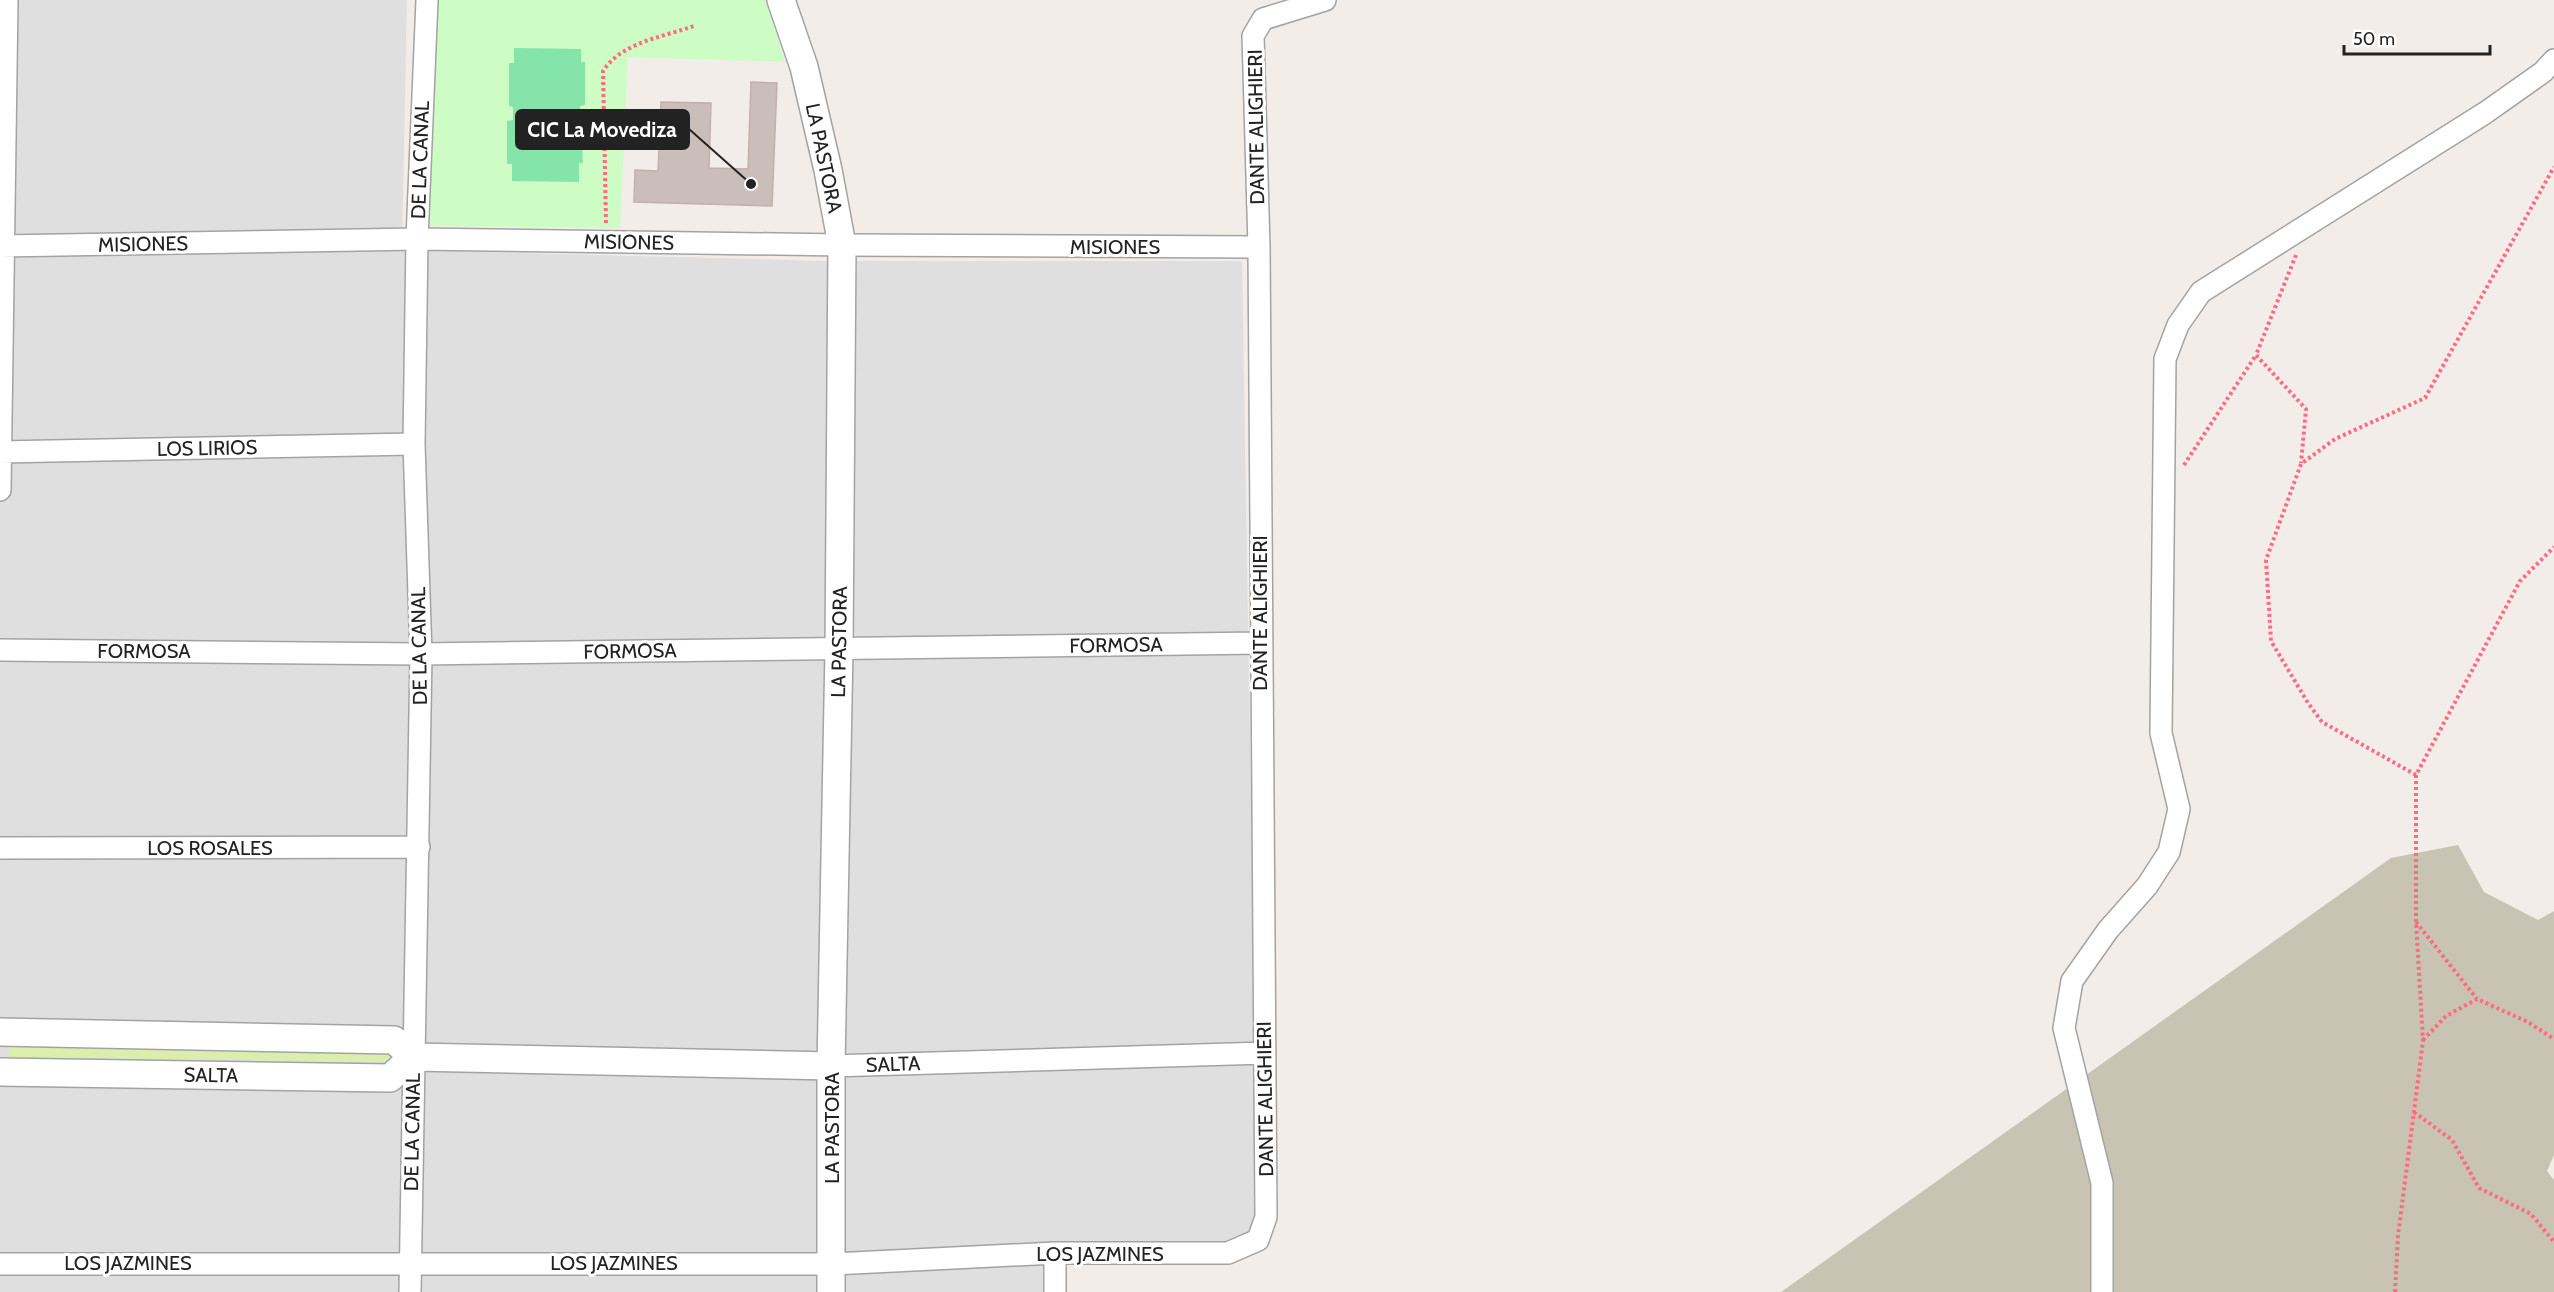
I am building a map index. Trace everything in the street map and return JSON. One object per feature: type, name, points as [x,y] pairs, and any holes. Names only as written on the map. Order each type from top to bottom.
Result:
[{"type":"street","points":[[0,490],[1,246],[7,0]]},
{"type":"street","name":"DE LA CANAL","points":[[410,1292],[421,654],[414,444],[417,239],[427,0]]},
{"type":"street","name":"LA PASTORA","points":[[781,0],[804,67],[828,170],[842,245],[839,649],[831,1066],[831,1292]]},
{"type":"street","name":"DANTE ALIGHIERI","points":[[1228,1253],[1258,1240],[1266,1216],[1258,247],[1253,36],[1263,19],[1325,0]]},
{"type":"street","points":[[2102,1292],[2102,1183],[2064,1028],[2072,981],[2108,930],[2146,886],[2169,852],[2179,809],[2161,733],[2166,359],[2178,325],[2201,292],[2485,113],[2543,72],[2554,60]]},
{"type":"street","name":"MISIONES","points":[[1,246],[417,239],[842,245],[1258,247]]},
{"type":"street","name":"LOS LIRIOS","points":[[0,452],[414,444]]},
{"type":"street","name":"FORMOSA","points":[[0,650],[421,654],[1260,643]]},
{"type":"street","name":"LOS ROSALES","points":[[0,848],[419,848]]},
{"type":"street","name":"SALTA","points":[[0,1032],[394,1040],[413,1057],[831,1066],[1265,1053]]},
{"type":"street","name":"SALTA","points":[[0,1072],[390,1078],[413,1057]]},
{"type":"street","points":[[1055,1253],[1055,1292]]},
{"type":"street","name":"LOS JAZMINES","points":[[0,1264],[410,1262],[832,1264],[1055,1253],[1228,1253]]},
{"type":"path","points":[[606,242],[603,71],[610,60],[622,50],[694,26]]},
{"type":"path","points":[[2301,464],[2335,439],[2425,398],[2554,167]]},
{"type":"path","points":[[2164,494],[2256,355],[2308,225]]},
{"type":"path","points":[[2256,355],[2306,409],[2301,464],[2266,560],[2271,641],[2322,722],[2416,775]]},
{"type":"path","points":[[2395,1292],[2398,1236],[2423,1041],[2416,921],[2416,775],[2520,581],[2554,547]]},
{"type":"path","points":[[2416,921],[2477,999],[2528,1022],[2554,1039]]},
{"type":"path","points":[[2423,1041],[2446,1016],[2477,999]]},
{"type":"path","points":[[2414,1112],[2452,1140],[2479,1188],[2531,1214],[2554,1242]]},
{"type":"shaded area","points":[[0,0],[407,0],[402,250],[827,261],[1242,261],[1258,1211],[1253,1231],[1229,1243],[1049,1245],[1048,1292],[0,1292]]},
{"type":"shaded area","points":[[2458,845],[2484,892],[2538,920],[2554,911],[2554,1155],[2547,1171],[2554,1180],[2554,1292],[1781,1292],[2391,858]]},
{"type":"green space","points":[[434,0],[765,0],[785,62],[628,57],[620,228],[429,226]]},
{"type":"green space","points":[[514,48],[581,49],[581,62],[585,62],[585,105],[580,106],[583,163],[579,163],[579,182],[512,181],[512,164],[507,164],[507,121],[513,120],[513,107],[509,106],[509,63],[514,63]]},
{"type":"green space","points":[[9,1043],[395,1048],[394,1062],[9,1057]]},
{"type":"building","points":[[751,82],[777,83],[772,206],[634,202],[635,170],[658,171],[661,102],[711,103],[709,168],[748,169]]},
{"type":"place","name":"CIC La Movediza","points":[[751,184]]}]
